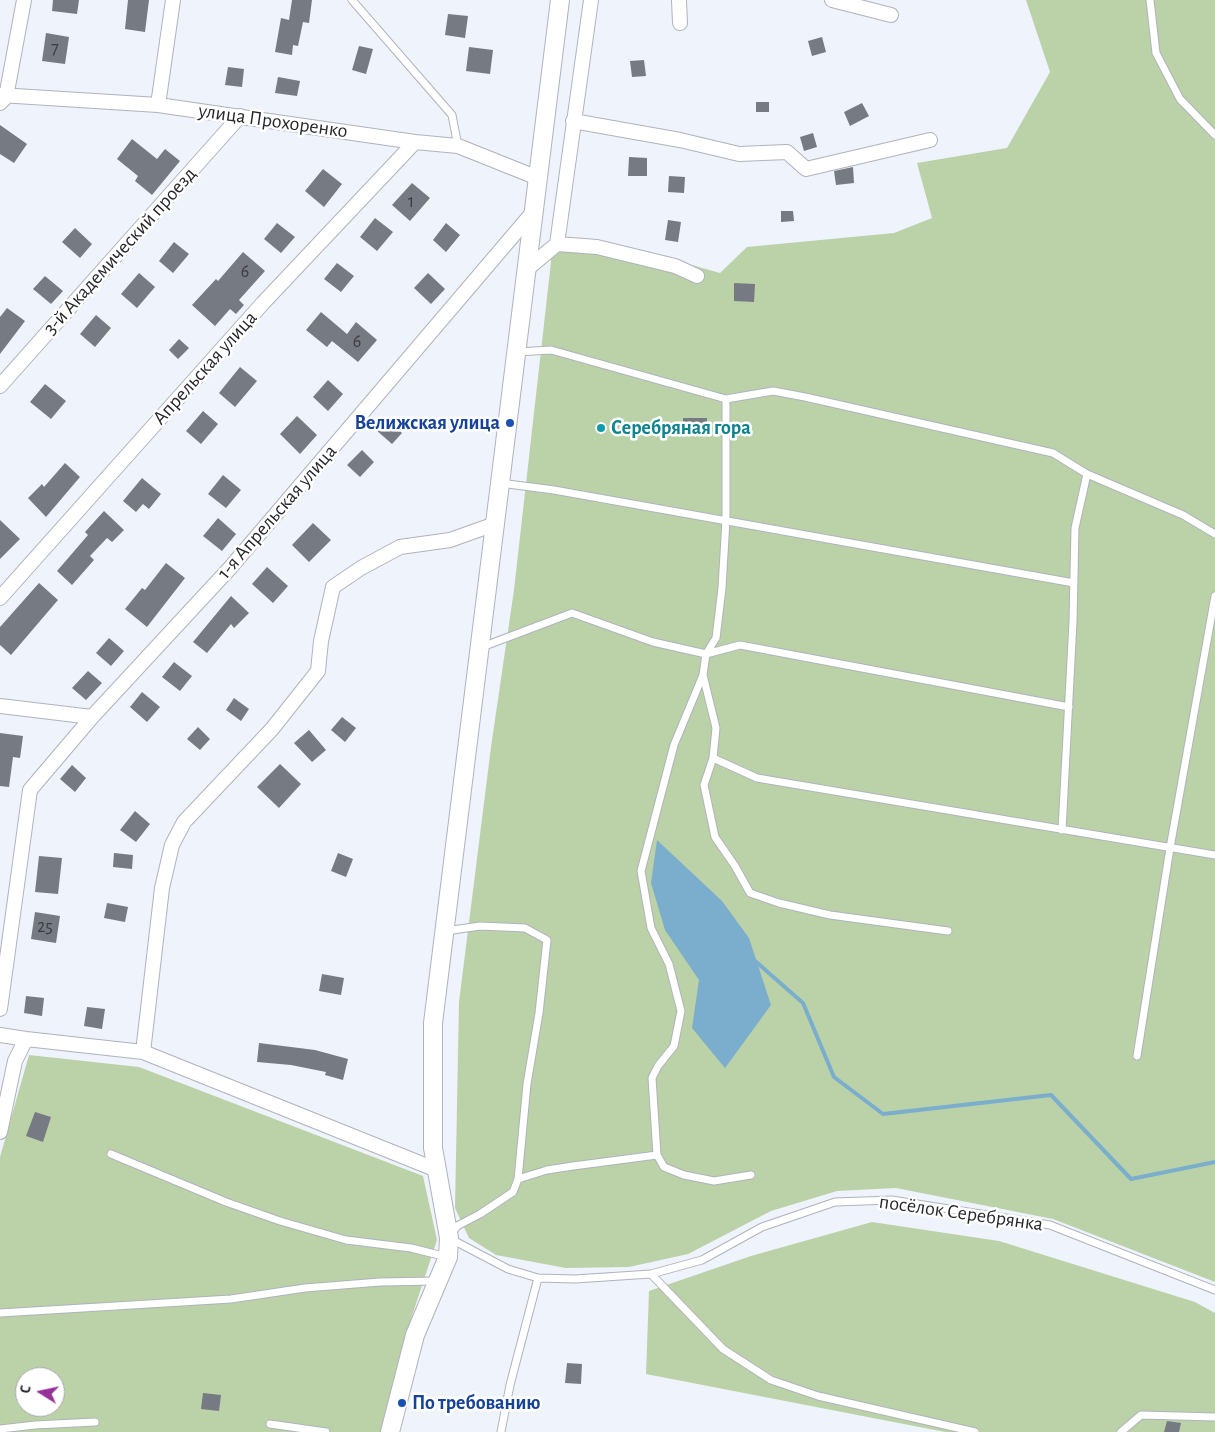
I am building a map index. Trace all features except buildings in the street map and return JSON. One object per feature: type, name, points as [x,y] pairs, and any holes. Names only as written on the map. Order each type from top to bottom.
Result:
[{"type":"street","points":[[2,99],[24,0]]},
{"type":"street","points":[[158,105],[173,0]]},
{"type":"street","points":[[390,1432],[415,1335],[448,1257],[449,1238],[433,1148],[433,1023],[560,0]]},
{"type":"street","points":[[527,269],[557,244],[591,0]]},
{"type":"street","points":[[679,0],[680,23]]},
{"type":"street","points":[[832,0],[890,15]]},
{"type":"street","name":"улица Прохоренко","points":[[2,99],[158,105],[415,142],[458,146],[538,178]]},
{"type":"street","name":"3-й Академический проезд","points":[[0,386],[240,116]]},
{"type":"street","points":[[573,121],[680,140],[739,154],[788,152],[806,169],[930,140]]},
{"type":"street","name":"Апрельская улица","points":[[0,598],[263,303],[415,142]]},
{"type":"street","name":"1-я Апрельская улица","points":[[0,1009],[30,790],[92,717],[230,568],[534,211]]},
{"type":"street","points":[[557,244],[597,247],[676,266],[697,276]]},
{"type":"street","points":[[143,1052],[162,888],[172,845],[184,822],[272,729],[318,671],[321,641],[333,587],[361,568],[400,547],[450,540],[495,524]]},
{"type":"street","points":[[0,706],[92,717]]},
{"type":"street","points":[[0,1035],[143,1052],[437,1170]]},
{"type":"street","points":[[0,1132],[15,1061],[26,1038]]},
{"type":"lane","points":[[352,0],[452,115],[458,146]]},
{"type":"lane","points":[[1150,0],[1156,53],[1180,99],[1215,135]]},
{"type":"lane","points":[[517,352],[551,350],[726,399],[773,392],[805,397],[1053,453],[1086,474],[1183,515],[1215,534]]},
{"type":"lane","points":[[726,399],[726,520],[716,638],[706,654],[703,675],[674,745],[641,871],[651,928],[670,964],[681,1011],[674,1046],[658,1066],[652,1078],[656,1156],[664,1166],[684,1175],[714,1181],[751,1175]]},
{"type":"lane","points":[[1062,830],[1074,583],[1074,528],[1086,474]]},
{"type":"lane","points":[[500,483],[554,490],[1074,583]]},
{"type":"lane","points":[[1137,1056],[1170,848],[1215,596]]},
{"type":"lane","points":[[479,648],[572,613],[653,642],[706,654],[740,645],[1068,707]]},
{"type":"lane","points":[[703,675],[716,728],[713,758],[704,785],[715,837],[735,866],[750,893],[779,903],[830,915],[948,931]]},
{"type":"lane","points":[[713,758],[757,778],[1215,855]]},
{"type":"lane","points":[[444,932],[480,926],[525,928],[547,940],[540,1005],[527,1084],[518,1180],[513,1192],[480,1214],[457,1226],[449,1238]]},
{"type":"lane","points":[[111,1154],[226,1202],[280,1221],[346,1240],[411,1248],[448,1257]]},
{"type":"lane","points":[[518,1180],[547,1170],[656,1156]]},
{"type":"lane","name":"посёлок Серебрянка","points":[[449,1238],[508,1269],[538,1278],[575,1280],[650,1274],[702,1260],[762,1227],[834,1202],[892,1200],[1050,1225],[1215,1290]]},
{"type":"lane","points":[[650,1274],[723,1349],[771,1380],[818,1396],[975,1432]]},
{"type":"lane","points":[[501,1432],[510,1385],[538,1278]]},
{"type":"lane","points":[[0,1313],[231,1299],[314,1287],[437,1281]]},
{"type":"lane","points":[[1121,1432],[1141,1415],[1215,1417]]},
{"type":"lane","points":[[0,1429],[95,1422]]},
{"type":"lane","points":[[270,1424],[326,1432]]},
{"type":"green space","points":[[1026,0],[1215,0],[1215,1282],[1053,1219],[896,1188],[837,1191],[771,1211],[688,1254],[629,1267],[566,1268],[496,1255],[469,1238],[455,1208],[459,1002],[491,747],[514,590],[551,262],[551,236],[590,240],[645,252],[720,273],[747,247],[894,233],[932,218],[917,163],[1007,148],[1050,72]]},
{"type":"green space","points":[[29,1055],[139,1067],[423,1176],[437,1240],[410,1322],[381,1432],[0,1432],[0,1157]]},
{"type":"green space","points":[[872,1222],[999,1241],[1195,1302],[1215,1313],[1215,1432],[945,1432],[646,1374],[649,1291],[751,1256]]},
{"type":"water","points":[[657,840],[722,901],[749,938],[771,1005],[725,1068],[692,1028],[699,980],[665,930],[651,883]]},
{"type":"waterway","points":[[754,960],[803,1003],[834,1077],[883,1114],[1051,1095],[1131,1179],[1215,1162]]},
{"type":"place","name":"Велижская улица","points":[[510,423]]},
{"type":"place","name":"Серебряная гора","points":[[601,428]]},
{"type":"place","name":"По требованию","points":[[402,1403]]}]
